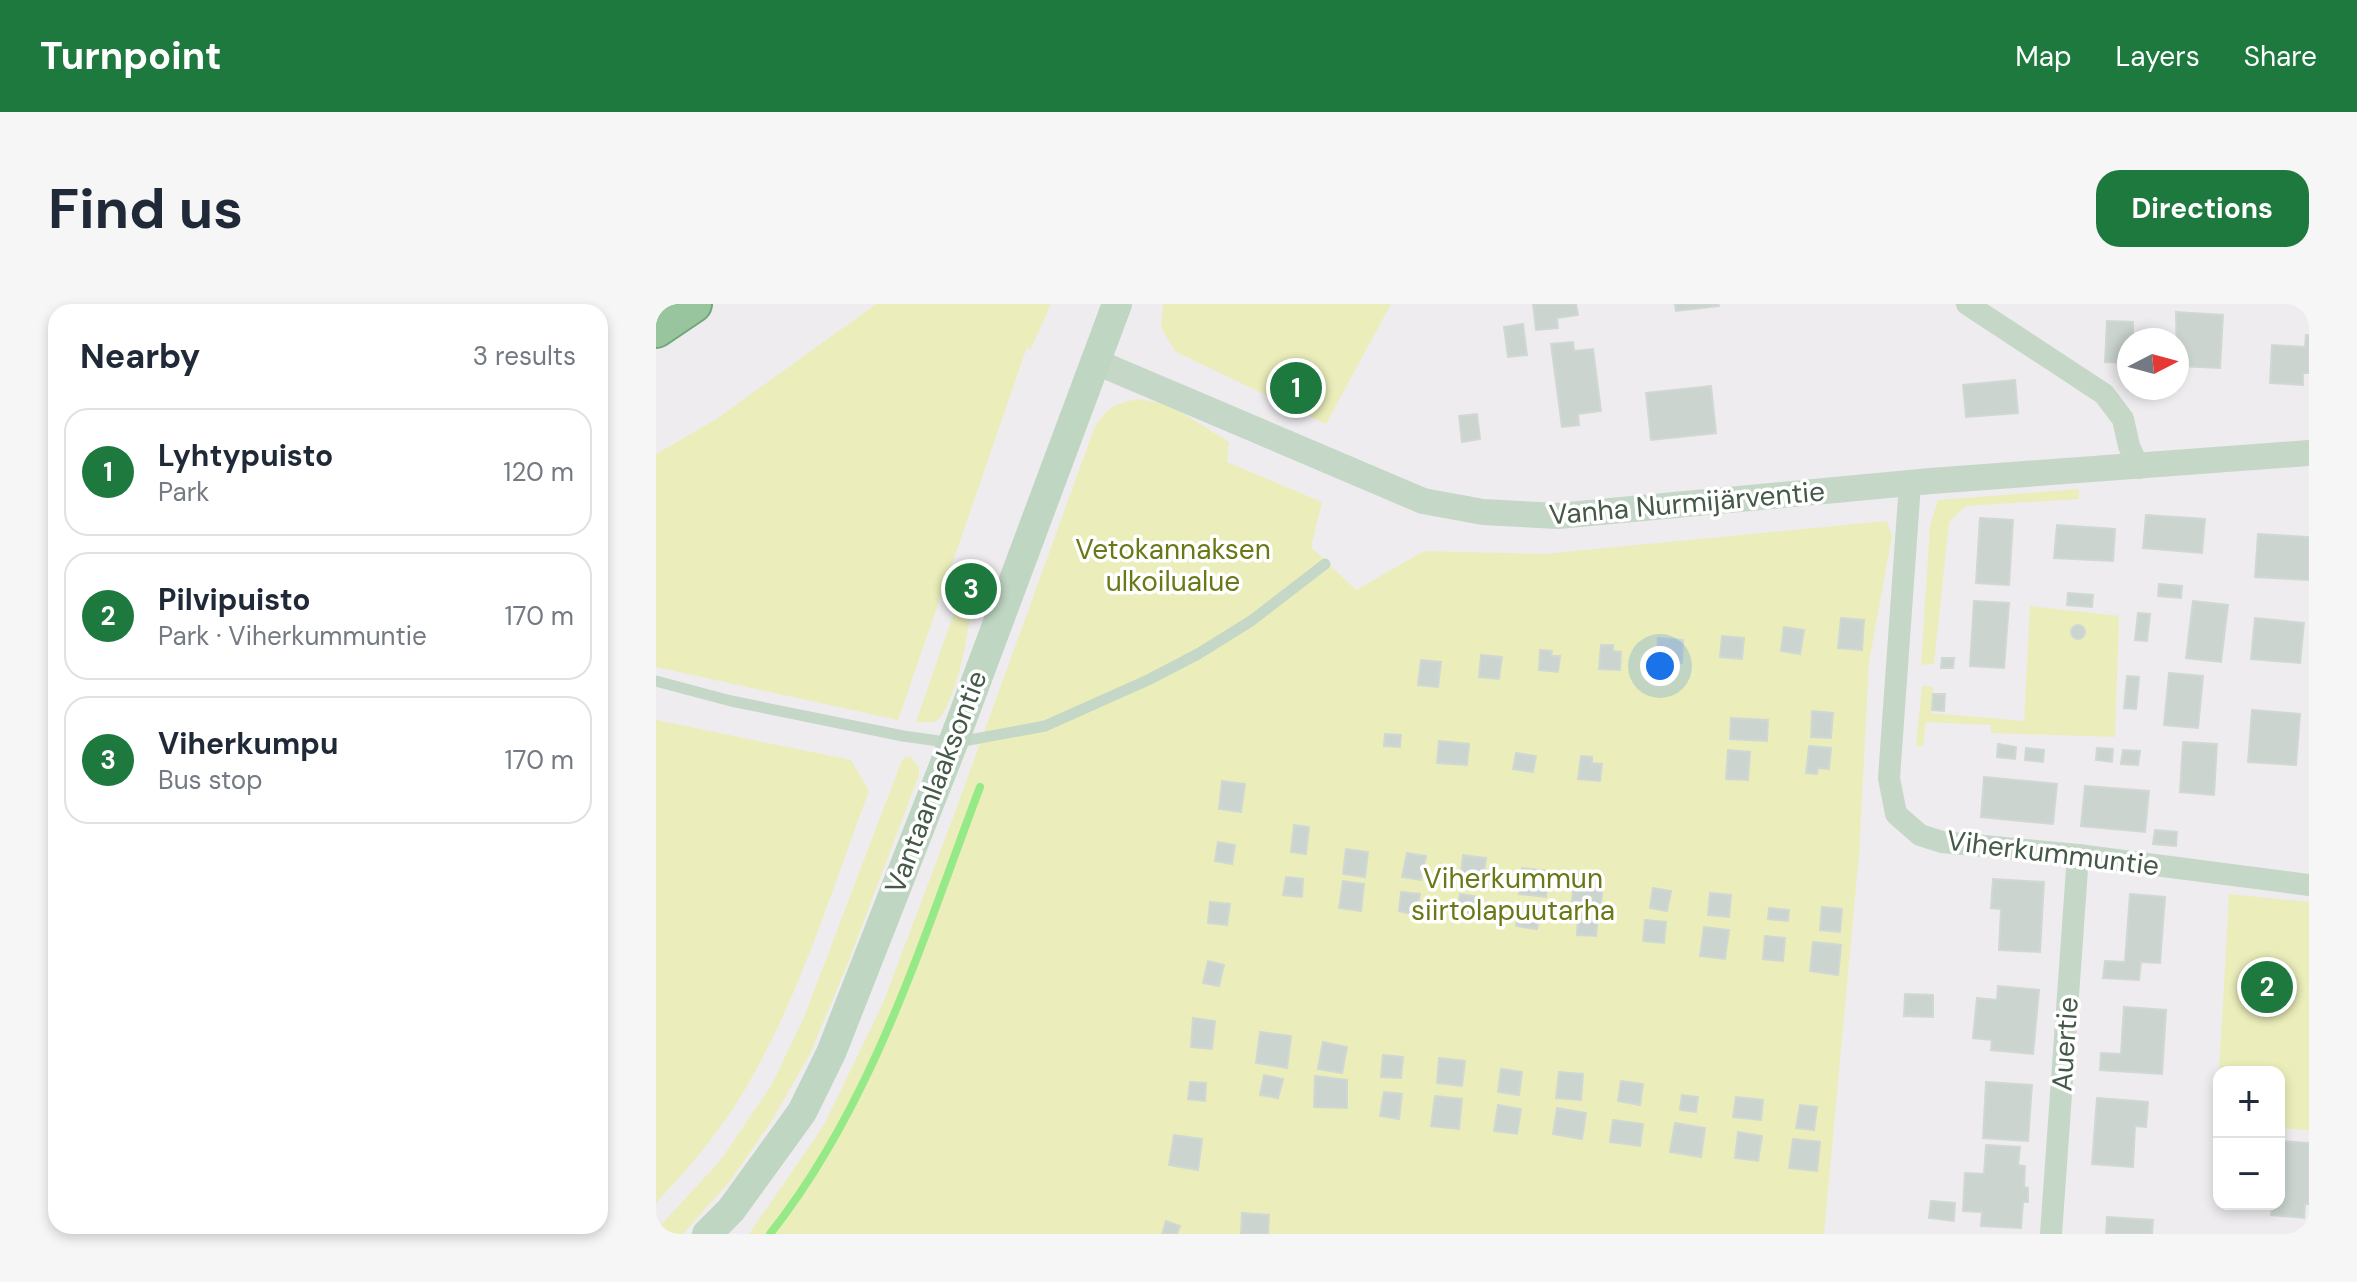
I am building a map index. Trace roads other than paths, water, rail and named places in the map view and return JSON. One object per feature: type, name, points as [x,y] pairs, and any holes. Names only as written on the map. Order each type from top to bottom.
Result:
[{"type":"highway","points":[[656,329],[693,304]]},
{"type":"main road","name":"Vantaanlaaksontie","points":[[707,1234],[731,1210],[802,1112],[831,1053],[953,743],[1117,304]]},
{"type":"street","points":[[1967,304],[2104,394],[2123,419],[2129,446],[2139,468]]},
{"type":"street","name":"Vanha Nurmijärventie","points":[[1094,361],[1423,501],[1461,509],[1558,516],[1910,484],[2309,453]]},
{"type":"street","name":"Viherkummuntie","points":[[1910,484],[1889,778],[1896,814],[1920,835],[1942,842],[2078,855],[2309,885]]},
{"type":"street","name":"Auertie","points":[[2051,1234],[2078,855]]},
{"type":"lane","points":[[656,681],[794,714],[953,743],[1045,726],[1148,680],[1251,621],[1325,564]]},
{"type":"waterway","points":[[770,1234],[806,1184],[866,1076],[915,962],[980,787]]},
{"type":"place","name":"Lyhtypuisto","points":[[1296,388]]},
{"type":"place","name":"Viherkumpu","points":[[971,589]]},
{"type":"place","name":"Pilvipuisto","points":[[2267,987]]},
{"type":"park label","name":"Vetokannaksen ulkoilualue","points":[[1173,565]]},
{"type":"park label","name":"Viherkummun siirtolapuutarha","points":[[1513,894]]}]
